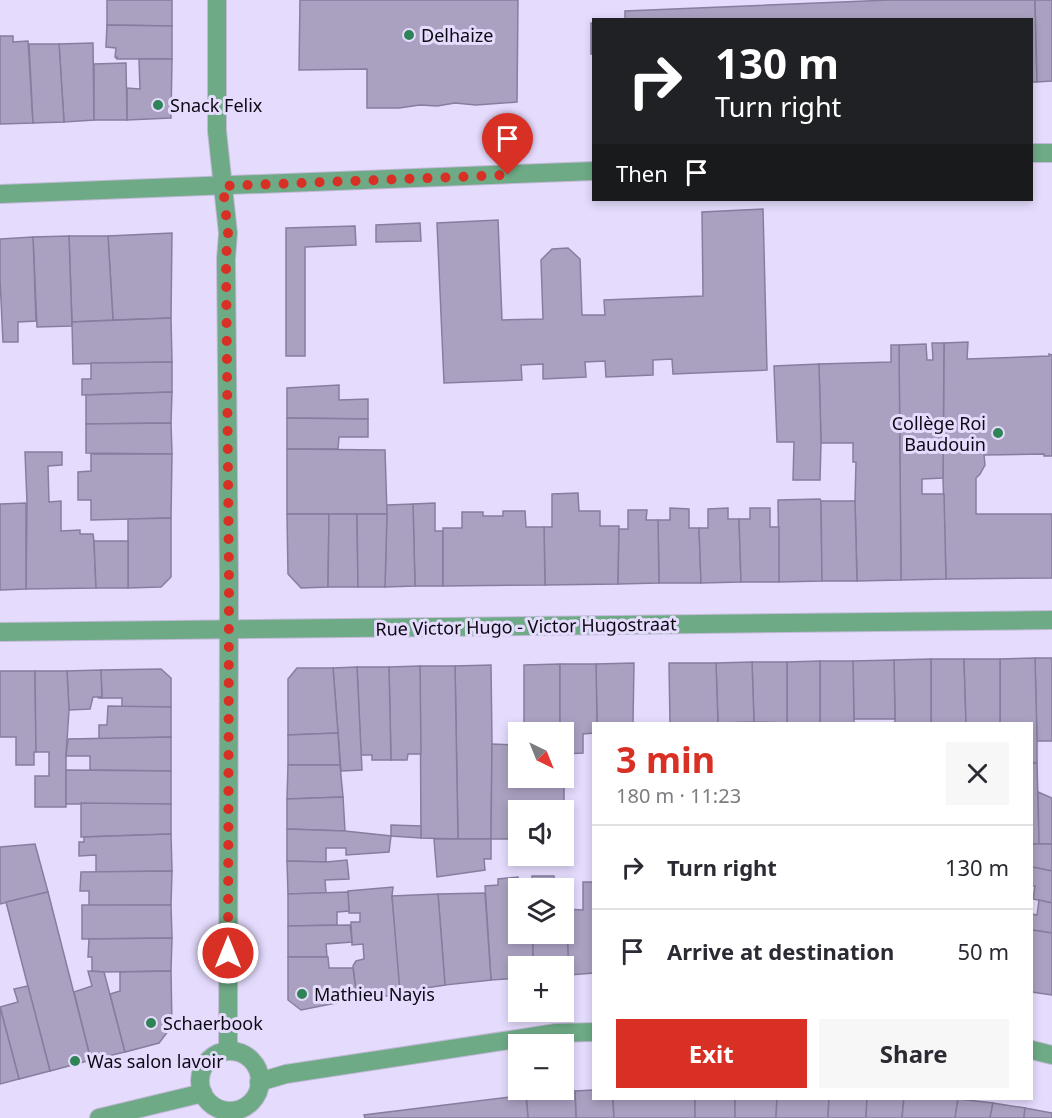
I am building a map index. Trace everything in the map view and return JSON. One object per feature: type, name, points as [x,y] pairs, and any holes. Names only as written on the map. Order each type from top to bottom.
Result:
[{"type":"street","points":[[218,0],[217,131],[228,233],[226,259],[229,629],[228,1051]]},
{"type":"street","points":[[1033,153],[1052,153]]},
{"type":"street","points":[[0,194],[592,171]]},
{"type":"street","name":"Rue Victor Hugo - Victor Hugostraat","points":[[0,632],[1052,620]]},
{"type":"street","points":[[259,1082],[286,1074],[556,1033],[592,1032]]},
{"type":"street","points":[[1033,1050],[1052,1055]]},
{"type":"street","points":[[228,1051],[239,1053],[256,1066],[259,1082],[252,1101],[228,1114],[211,1104],[203,1093],[200,1078],[209,1059],[228,1051]]},
{"type":"street","points":[[99,1118],[203,1093]]},
{"type":"building","points":[[107,0],[172,0],[172,26],[107,25]]},
{"type":"building","name":"Delhaize","points":[[300,0],[518,0],[517,102],[367,108],[367,69],[299,70]]},
{"type":"building","points":[[890,0],[1035,0],[1037,82],[1033,82],[1033,18],[625,18],[625,11]]},
{"type":"building","points":[[1035,0],[1052,0],[1052,81],[1037,82]]},
{"type":"building","points":[[591,23],[592,23],[592,54]]},
{"type":"building","points":[[107,25],[172,26],[172,59],[117,59],[115,57],[116,48],[106,47]]},
{"type":"building","points":[[0,36],[13,36],[13,42],[28,41],[33,123],[0,124]]},
{"type":"building","points":[[93,43],[94,120],[64,122],[59,44]]},
{"type":"building","points":[[29,44],[59,44],[64,122],[33,123]]},
{"type":"building","points":[[139,59],[172,59],[171,118],[127,120],[127,88],[140,89]]},
{"type":"building","points":[[126,63],[127,120],[94,120],[94,64]]},
{"type":"building","points":[[763,209],[767,370],[673,374],[672,359],[653,360],[653,375],[606,377],[605,361],[585,362],[586,377],[543,379],[543,364],[521,365],[522,380],[444,383],[437,223],[498,220],[502,320],[543,319],[541,260],[552,249],[568,248],[580,259],[582,315],[605,315],[604,300],[703,296],[702,212]]},
{"type":"building","points":[[420,223],[421,241],[376,242],[376,225]]},
{"type":"building","points":[[355,226],[356,245],[305,247],[305,356],[286,356],[286,228]]},
{"type":"building","points":[[172,233],[171,318],[113,320],[108,236]]},
{"type":"building","points":[[69,236],[108,236],[113,320],[72,322]]},
{"type":"building","points":[[69,236],[72,326],[37,327],[33,237]]},
{"type":"building","points":[[33,237],[36,321],[18,322],[18,342],[3,342],[0,239]]},
{"type":"building","points":[[171,318],[172,362],[73,364],[72,322]]},
{"type":"building","points":[[968,342],[967,359],[1052,355],[1052,456],[1044,456],[1044,454],[984,455],[985,465],[976,478],[976,514],[1052,514],[1052,578],[946,579],[943,478],[944,343]]},
{"type":"building","points":[[932,343],[944,343],[943,478],[922,479],[922,494],[944,494],[946,579],[901,580],[899,345],[926,344],[927,360],[933,360]]},
{"type":"building","points":[[891,345],[899,345],[901,580],[857,581],[856,462],[853,462],[853,443],[821,443],[819,364],[891,362]]},
{"type":"building","points":[[172,362],[172,392],[82,395],[82,379],[91,379],[91,363]]},
{"type":"building","points":[[819,364],[820,480],[793,480],[794,442],[777,442],[774,366]]},
{"type":"building","points":[[339,385],[339,400],[368,399],[368,419],[287,418],[287,388]]},
{"type":"building","points":[[172,392],[171,423],[86,424],[86,395]]},
{"type":"building","points":[[287,418],[368,419],[368,437],[339,437],[338,449],[287,449]]},
{"type":"building","points":[[171,423],[172,454],[86,453],[86,424]]},
{"type":"building","points":[[287,449],[385,450],[387,514],[287,514]]},
{"type":"building","points":[[25,452],[62,452],[62,465],[48,466],[49,502],[61,501],[61,531],[80,530],[80,534],[93,534],[96,588],[26,589]]},
{"type":"building","points":[[91,454],[172,454],[171,518],[91,520],[91,500],[78,500],[78,472],[91,471]]},
{"type":"building","points":[[578,493],[579,511],[600,511],[600,526],[619,526],[618,584],[545,585],[544,527],[552,527],[552,494]]},
{"type":"building","points":[[820,499],[822,581],[779,582],[778,500]]},
{"type":"building","points":[[821,501],[855,501],[857,581],[822,581]]},
{"type":"building","points":[[26,503],[26,589],[0,590],[0,504]]},
{"type":"building","points":[[435,503],[435,531],[443,531],[443,586],[415,586],[413,504]]},
{"type":"building","points":[[413,504],[415,586],[385,587],[387,505]]},
{"type":"building","points":[[670,508],[689,509],[689,528],[699,528],[701,583],[659,583],[658,520],[670,520]]},
{"type":"building","points":[[728,508],[728,519],[739,519],[741,582],[701,583],[699,528],[708,528],[708,509]]},
{"type":"building","points":[[750,508],[770,508],[770,527],[779,527],[779,582],[741,582],[739,519],[750,519]]},
{"type":"building","points":[[628,510],[647,510],[646,520],[658,520],[659,583],[618,584],[619,529],[628,529]]},
{"type":"building","points":[[503,511],[525,511],[526,527],[544,527],[545,585],[443,586],[443,528],[462,528],[462,512],[483,512],[483,516],[503,516]]},
{"type":"building","points":[[287,514],[329,514],[328,587],[301,588],[288,574]]},
{"type":"building","points":[[329,514],[357,514],[358,587],[328,587]]},
{"type":"building","points":[[357,514],[387,514],[385,587],[358,587]]},
{"type":"building","points":[[171,518],[171,577],[161,587],[128,588],[128,519]]},
{"type":"building","points":[[94,541],[128,541],[128,588],[96,588]]},
{"type":"building","points":[[1035,658],[1052,658],[1052,741],[1037,741]]},
{"type":"building","points":[[1035,658],[1037,763],[1033,763],[1033,722],[1000,722],[1000,659]]},
{"type":"building","points":[[931,659],[964,659],[966,722],[931,722]]},
{"type":"building","points":[[931,659],[931,722],[895,722],[894,660]]},
{"type":"building","points":[[964,659],[1000,659],[1000,722],[966,722]]},
{"type":"building","points":[[894,660],[895,719],[854,719],[853,661]]},
{"type":"building","points":[[820,661],[853,661],[854,722],[820,722]]},
{"type":"building","points":[[820,661],[820,722],[787,722],[787,662]]},
{"type":"building","points":[[752,662],[787,662],[787,722],[754,722]]},
{"type":"building","points":[[752,662],[754,722],[718,722],[716,663]]},
{"type":"building","points":[[634,663],[633,722],[597,722],[596,664]]},
{"type":"building","points":[[669,663],[716,663],[718,722],[670,722]]},
{"type":"building","points":[[560,664],[560,722],[524,722],[524,665]]},
{"type":"building","points":[[560,664],[596,664],[597,722],[592,722],[592,733],[583,734],[583,753],[574,753],[574,722],[560,722]]},
{"type":"building","points":[[491,665],[491,839],[458,839],[455,666]]},
{"type":"building","points":[[420,666],[455,666],[458,839],[421,838]]},
{"type":"building","points":[[420,666],[421,754],[408,754],[407,760],[391,760],[389,667]]},
{"type":"building","points":[[357,667],[389,667],[391,760],[372,760],[372,755],[361,755]]},
{"type":"building","points":[[357,667],[362,770],[341,771],[333,668]]},
{"type":"building","points":[[297,668],[333,668],[338,733],[288,735],[288,679]]},
{"type":"building","points":[[161,669],[171,678],[171,707],[122,707],[122,698],[102,698],[101,670]]},
{"type":"building","points":[[101,670],[102,698],[93,697],[90,709],[69,710],[67,671]]},
{"type":"building","points":[[0,671],[35,671],[36,752],[34,752],[34,765],[16,765],[16,737],[0,737]]},
{"type":"building","points":[[35,671],[67,671],[69,710],[66,807],[35,807],[35,776],[49,776],[49,752],[36,752]]},
{"type":"building","points":[[108,706],[171,707],[171,737],[99,739],[99,725],[107,725]]},
{"type":"building","points":[[338,733],[340,765],[288,765],[288,735]]},
{"type":"building","points":[[171,737],[171,771],[90,770],[90,756],[66,756],[68,739]]},
{"type":"building","points":[[492,744],[508,745],[508,788],[564,788],[564,800],[508,800],[508,839],[491,839]]},
{"type":"building","points":[[1033,763],[1037,763],[1039,844],[1033,844]]},
{"type":"building","points":[[288,765],[340,765],[343,797],[287,799]]},
{"type":"building","points":[[66,770],[171,771],[171,804],[66,804]]},
{"type":"building","points":[[1038,792],[1052,798],[1052,844],[1039,844]]},
{"type":"building","points":[[343,797],[345,831],[287,829],[287,799]]},
{"type":"building","points":[[81,803],[171,804],[171,834],[81,837]]},
{"type":"building","points":[[391,825],[421,826],[421,838],[391,836]]},
{"type":"building","points":[[287,829],[345,831],[391,836],[389,852],[346,855],[346,848],[326,848],[326,862],[287,861]]},
{"type":"building","points":[[171,834],[172,871],[96,872],[96,855],[79,856],[79,842],[84,842],[84,837]]},
{"type":"building","points":[[434,839],[491,839],[491,859],[484,859],[485,870],[437,877]]},
{"type":"building","points":[[35,844],[48,892],[0,904],[0,847]]},
{"type":"building","points":[[1033,844],[1052,844],[1052,871],[1033,867]]},
{"type":"building","points":[[347,860],[349,879],[325,880],[326,893],[288,894],[287,861]]},
{"type":"building","points":[[1033,867],[1052,871],[1052,903],[1033,899],[1035,886],[1033,886]]},
{"type":"building","points":[[172,871],[171,905],[89,906],[89,891],[80,891],[81,872]]},
{"type":"building","points":[[532,876],[554,876],[554,878],[532,878]]},
{"type":"building","points":[[508,878],[508,944],[533,944],[533,956],[508,956],[508,979],[491,980],[485,886],[498,885],[498,879]]},
{"type":"building","points":[[583,882],[592,882],[592,973],[574,975],[574,956],[568,956],[568,944],[574,944],[574,909],[583,910]]},
{"type":"building","points":[[393,887],[401,994],[357,1000],[353,966],[356,961],[364,959],[363,944],[352,945],[351,922],[360,922],[360,913],[349,913],[348,891]]},
{"type":"building","points":[[48,892],[91,1060],[50,1071],[6,902]]},
{"type":"building","points":[[348,892],[349,911],[337,912],[337,925],[288,926],[288,894]]},
{"type":"building","points":[[485,893],[491,980],[445,985],[438,894]]},
{"type":"building","points":[[438,894],[445,985],[400,992],[392,896]]},
{"type":"building","points":[[1039,900],[1052,903],[1052,933],[1033,930],[1033,914],[1037,915]]},
{"type":"building","points":[[82,905],[171,905],[172,938],[82,939]]},
{"type":"building","points":[[350,925],[352,942],[326,944],[327,957],[288,957],[288,926]]},
{"type":"building","points":[[1033,930],[1052,933],[1052,995],[1033,992]]},
{"type":"building","points":[[172,938],[171,971],[92,971],[92,957],[88,957],[89,939]]},
{"type":"building","points":[[533,944],[568,944],[568,956],[533,956]]},
{"type":"building","points":[[288,957],[328,957],[329,968],[353,968],[357,999],[301,1010],[288,1000]]},
{"type":"building","points":[[88,971],[104,972],[125,1052],[91,1060],[74,992],[92,986]]},
{"type":"building","points":[[171,971],[172,1026],[159,1043],[125,1052],[110,994],[120,991],[120,972]]},
{"type":"building","points":[[28,986],[50,1071],[19,1079],[0,1007],[18,1002],[14,989]]},
{"type":"building","points":[[0,1007],[19,1079],[0,1084]]},
{"type":"building","points":[[592,1090],[592,1100],[613,1100],[614,1118],[576,1118],[575,1091]]},
{"type":"building","points":[[574,1091],[576,1118],[528,1118],[526,1100],[574,1100]]},
{"type":"building","points":[[508,1097],[508,1100],[526,1100],[528,1118],[365,1118],[364,1115]]},
{"type":"building","points":[[613,1100],[695,1100],[695,1118],[614,1118]]},
{"type":"building","points":[[695,1100],[735,1100],[735,1118],[695,1118]]},
{"type":"building","points":[[735,1100],[777,1100],[776,1118],[735,1118]]},
{"type":"building","points":[[777,1100],[829,1100],[828,1118],[776,1118]]},
{"type":"building","points":[[829,1100],[867,1100],[866,1118],[828,1118]]},
{"type":"building","points":[[867,1100],[904,1100],[902,1118],[866,1118]]},
{"type":"building","points":[[904,1100],[958,1100],[955,1118],[902,1118]]},
{"type":"building","points":[[958,1100],[993,1103],[990,1118],[955,1118]]},
{"type":"building","points":[[993,1103],[1025,1108],[1024,1118],[990,1118]]},
{"type":"building","points":[[1025,1108],[1052,1113],[1052,1118],[1024,1118]]},
{"type":"place","name":"Delhaize","points":[[409,35]]},
{"type":"place","name":"Snack Felix","points":[[158,105]]},
{"type":"place","name":"Collège Roi Baudouin","points":[[998,433]]},
{"type":"place","name":"Mathieu Nayis","points":[[302,994]]},
{"type":"place","name":"Schaerbook","points":[[151,1023]]},
{"type":"place","name":"Was salon lavoir","points":[[75,1061]]},
{"type":"route","points":[[228,953],[229,581],[226,259],[228,233],[223,186],[508,175]]}]
